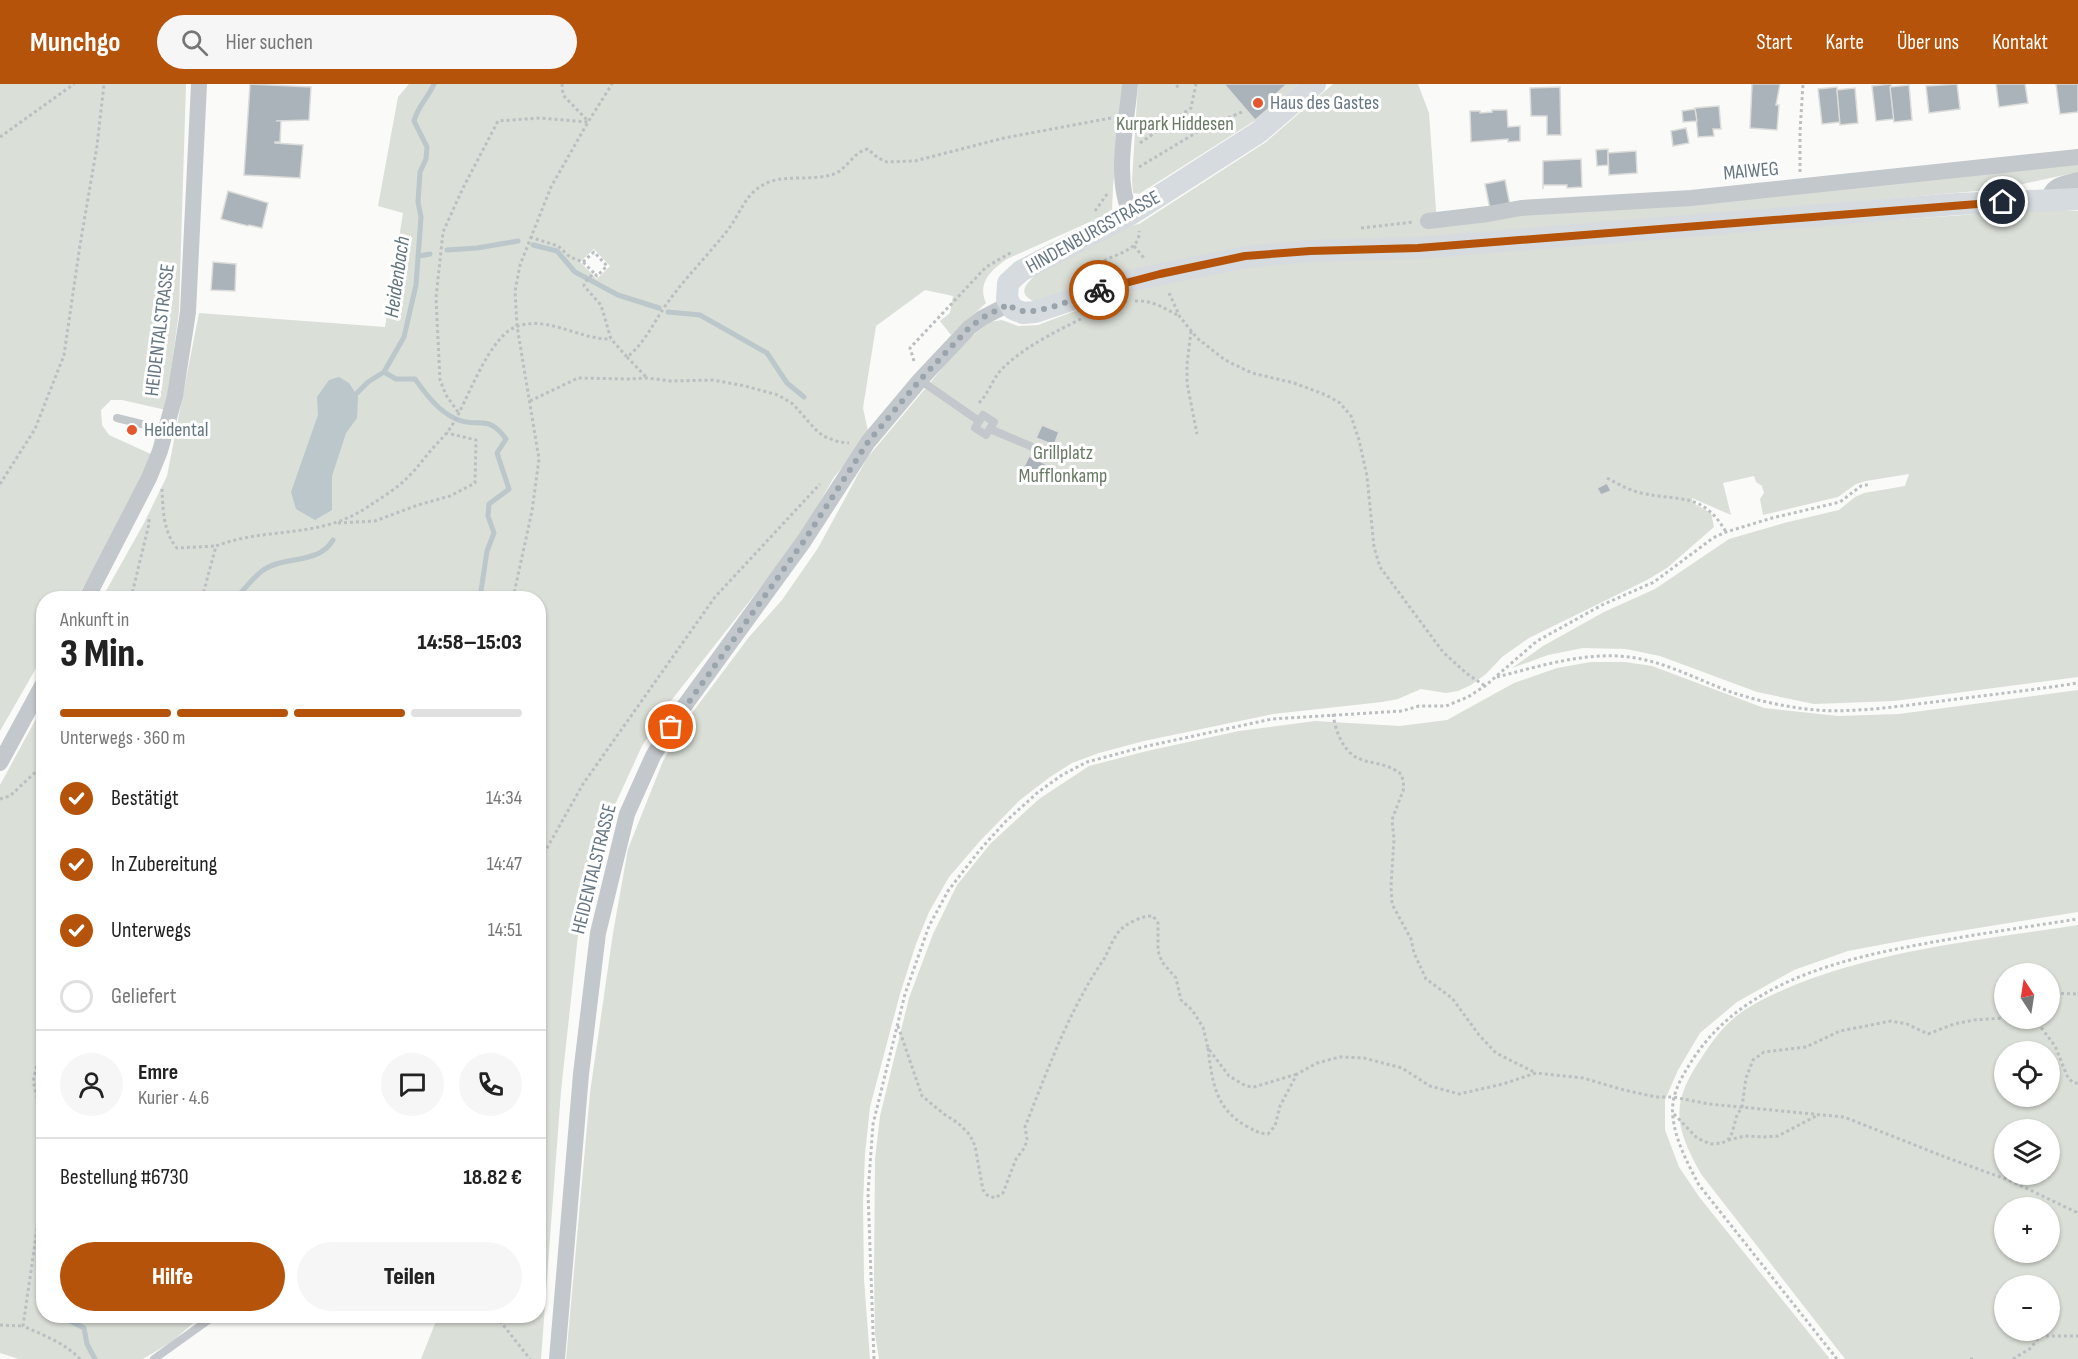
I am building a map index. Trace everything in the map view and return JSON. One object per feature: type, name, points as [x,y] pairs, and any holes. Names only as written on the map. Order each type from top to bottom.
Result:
[{"type":"main road","name":"HINDENBURGSTRASSE","points":[[1009,304],[1008,283],[1021,270],[1131,214],[1259,132],[1315,84]]},
{"type":"main road","points":[[1009,304],[1018,312],[1035,312],[1124,282],[1153,266],[1245,256],[1310,251],[1418,248],[1957,204],[2078,199]]},
{"type":"street","name":"HEIDENTALSTRASSE","points":[[91,591],[149,478],[160,451],[175,396],[188,312],[199,84]]},
{"type":"street","points":[[1130,84],[1122,176],[1126,205],[1131,214]]},
{"type":"street","name":"MAIWEG","points":[[1428,220],[1521,208],[1691,198],[1801,188],[2078,157]]},
{"type":"street","points":[[2049,200],[2053,188],[2078,180]]},
{"type":"street","name":"HEIDENTALSTRASSE","points":[[557,1359],[581,1074],[598,933],[627,814],[653,756],[680,712],[804,541],[868,442],[920,380],[969,328],[982,318],[1009,304]]},
{"type":"street","points":[[0,763],[36,697]]},
{"type":"lane","points":[[920,380],[979,422],[983,415],[994,422],[990,429],[1049,454]]},
{"type":"lane","points":[[117,418],[166,430]]},
{"type":"lane","points":[[154,1359],[204,1323]]},
{"type":"path","points":[[0,137],[74,84]]},
{"type":"path","points":[[0,484],[35,429],[64,355],[97,146],[104,84]]},
{"type":"path","points":[[562,84],[563,95],[588,122]]},
{"type":"path","points":[[515,591],[532,511],[539,459],[517,326],[515,291],[519,265],[551,187],[612,84]]},
{"type":"path","points":[[1176,87],[1182,84]]},
{"type":"path","points":[[1124,154],[1191,108],[1196,84]]},
{"type":"path","points":[[1801,188],[1800,132],[1803,84]]},
{"type":"path","points":[[1122,176],[1204,128],[1242,112]]},
{"type":"path","points":[[627,357],[639,347],[666,303],[729,229],[738,211],[753,192],[772,180],[835,175],[862,150],[868,149],[887,162],[915,162],[1004,138],[1128,115]]},
{"type":"path","points":[[458,412],[446,395],[440,380],[436,298],[443,232],[453,207],[498,121],[540,118],[588,122]]},
{"type":"path","points":[[1101,275],[1099,267],[1102,262],[1134,246],[1138,241],[1139,231],[1131,214]]},
{"type":"path","points":[[530,237],[558,246],[570,257],[583,262],[597,276],[607,266],[594,252],[583,262]]},
{"type":"path","points":[[1134,246],[1153,266],[1180,317],[1191,332],[1225,360],[1252,373],[1326,395],[1340,403],[1351,416],[1367,476],[1374,547],[1380,567],[1443,652],[1466,673],[1485,686]]},
{"type":"path","points":[[593,274],[584,286],[601,305],[611,339],[647,378]]},
{"type":"path","points":[[1134,301],[1145,300],[1156,303],[1180,317]]},
{"type":"path","points":[[984,398],[998,374],[1024,352],[1054,332],[1088,315]]},
{"type":"path","points":[[162,481],[163,515],[171,542],[177,548],[216,546],[235,539],[309,530],[336,523],[367,508],[406,480],[451,427],[498,341],[506,332],[517,326],[534,324],[563,327],[600,339],[611,339]]},
{"type":"path","points":[[1191,332],[1187,383],[1197,434]]},
{"type":"path","points":[[530,401],[578,378],[713,381],[745,386],[778,395],[793,404],[823,436],[839,442],[868,442]]},
{"type":"path","points":[[336,523],[375,521],[450,496],[475,483],[476,440],[447,432]]},
{"type":"path","points":[[1607,478],[1640,493],[1690,499],[1705,507],[1720,522],[1726,532]]},
{"type":"path","points":[[546,850],[583,784],[715,597],[821,483]]},
{"type":"path","points":[[874,1359],[868,1178],[873,1124],[905,994],[929,926],[948,891],[1004,823],[1037,793],[1062,775],[1087,762],[1143,747],[1272,719],[1381,713],[1402,711],[1419,706],[1446,706],[1468,697],[1485,686],[1537,641],[1602,605],[1654,582],[1713,538],[1772,518],[1840,502],[1861,486],[1871,484]]},
{"type":"path","points":[[133,591],[149,524],[149,512]]},
{"type":"path","points":[[204,591],[216,546]]},
{"type":"path","points":[[1496,678],[1547,664],[1582,658],[1620,656],[1651,661],[1674,668],[1730,692],[1773,705],[1816,710],[1894,707],[2078,683]]},
{"type":"path","points":[[1333,714],[1336,729],[1354,756],[1393,767],[1402,775],[1404,788],[1392,820],[1394,839],[1392,904],[1411,939],[1414,953],[1426,979],[1452,998],[1479,1035],[1496,1053],[1536,1073],[1583,1078],[1656,1097],[1844,1117],[2011,1181],[2078,1213]]},
{"type":"path","points":[[0,799],[10,796],[36,772]]},
{"type":"path","points":[[897,1024],[922,1096],[970,1135],[975,1146],[983,1190],[987,1195],[995,1198],[1003,1193],[1016,1159],[1025,1147],[1027,1139],[1025,1127],[1067,1022],[1081,1000],[1092,975],[1120,931],[1147,915],[1154,916],[1158,923],[1158,951],[1162,962],[1176,978],[1181,1000],[1203,1027],[1212,1081],[1224,1107],[1234,1119],[1260,1134],[1268,1134],[1275,1126],[1280,1106],[1296,1074]]},
{"type":"path","points":[[1837,1359],[1700,1185],[1686,1162],[1678,1140],[1673,1113],[1673,1097],[1680,1080],[1706,1040],[1730,1017],[1769,992],[1815,970],[1867,955],[1918,945],[2078,919]]},
{"type":"path","points":[[2060,993],[2078,994]]},
{"type":"path","points":[[1728,1140],[1742,1107],[1746,1078],[1753,1060],[1764,1052],[1806,1047],[1840,1031],[1891,1021],[1907,1024],[1928,1034],[1954,1024],[1994,1019]]},
{"type":"path","points":[[2042,1029],[2055,1046],[2068,1078],[2078,1083]]},
{"type":"path","points":[[1208,1048],[1228,1076],[1246,1086],[1254,1087],[1296,1074],[1317,1063],[1340,1057],[1364,1058],[1402,1068],[1430,1086],[1459,1094],[1503,1084],[1536,1073]]},
{"type":"path","points":[[36,1069],[33,1081],[36,1093]]},
{"type":"path","points":[[1673,1113],[1687,1129],[1710,1144],[1745,1136],[1778,1136],[1823,1114]]},
{"type":"path","points":[[23,1326],[36,1236]]},
{"type":"path","points":[[502,1323],[530,1359]]},
{"type":"path","points":[[0,1325],[23,1326],[59,1343],[80,1359]]},
{"type":"path","points":[[2013,1359],[2031,1348],[2040,1336],[2078,1336]]},
{"type":"green space","points":[[0,84],[186,84],[179,311],[166,410],[122,400],[111,400],[101,410],[102,425],[109,435],[153,455],[124,517],[81,591],[36,591],[36,668],[0,731]]},
{"type":"green space","points":[[409,84],[1123,84],[1112,212],[1001,263],[984,283],[986,303],[951,335],[940,321],[950,313],[953,296],[925,290],[876,326],[863,408],[869,436],[834,477],[800,537],[670,702],[642,746],[602,833],[579,926],[561,1091],[546,1292],[546,591],[106,591],[167,476],[199,313],[385,327],[403,213],[378,206],[398,97]],"holes":[[[594,249],[610,266],[597,279],[580,262]]]},
{"type":"green space","name":"Kurpark Hiddesen","points":[[1138,84],[1298,84],[1259,118],[1139,194],[1133,193],[1132,180]]},
{"type":"green space","points":[[1333,84],[1418,84],[1429,113],[1437,224],[1518,213],[2078,162],[2078,172],[2000,189],[1418,240],[1310,244],[1038,303],[1027,297],[1024,290],[1037,274],[1130,226],[1139,224],[1266,142]]},
{"type":"green space","name":"Grillplatz Mufflonkamp","points":[[2048,209],[2078,211],[2078,677],[1894,701],[1814,704],[1757,692],[1660,656],[1626,649],[1583,648],[1548,655],[1512,668],[1543,646],[1604,612],[1655,589],[1729,539],[1839,510],[1864,493],[1905,486],[1909,474],[1866,481],[1856,484],[1838,497],[1763,515],[1760,499],[1764,493],[1762,486],[1756,482],[1754,476],[1723,483],[1731,515],[1692,498],[1693,503],[1711,513],[1714,527],[1667,568],[1529,638],[1502,657],[1486,674],[1458,691],[1446,693],[1421,689],[1398,699],[1382,702],[1273,714],[1144,741],[1072,763],[1020,800],[980,841],[949,877],[929,912],[916,944],[900,994],[870,1107],[863,1204],[864,1279],[870,1359],[566,1359],[590,1093],[613,933],[628,849],[663,761],[689,717],[749,637],[782,600],[818,548],[867,458],[960,347],[989,322],[1002,320],[1018,326],[1038,325],[1125,292],[1244,266]]},
{"type":"green space","points":[[1591,662],[1625,662],[1652,666],[1764,708],[1838,716],[1899,714],[2078,690],[2078,912],[1848,951],[1794,970],[1737,1002],[1700,1033],[1678,1070],[1665,1100],[1665,1130],[1679,1167],[1700,1198],[1830,1359],[879,1359],[875,1334],[874,1275],[875,1159],[880,1116],[909,998],[933,934],[957,885],[991,843],[1039,799],[1089,766],[1239,731],[1315,721],[1400,726],[1447,720],[1514,683],[1557,668]]},
{"type":"green space","points":[[36,719],[36,1323],[193,1323],[173,1341],[143,1359],[19,1359],[0,1353],[0,785]]},
{"type":"green space","points":[[2078,925],[2078,1359],[1845,1359],[1701,1174],[1685,1142],[1681,1128],[1679,1115],[1685,1088],[1705,1052],[1717,1036],[1729,1022],[1752,1006],[1785,989],[1856,965],[1929,948]]},
{"type":"green space","points":[[435,1323],[544,1323],[541,1359],[421,1359]]},
{"type":"shaded area","points":[[339,377],[349,383],[358,397],[357,418],[346,433],[332,476],[332,510],[315,520],[296,509],[291,492],[318,415],[317,397],[329,380]]},
{"type":"building","points":[[250,84],[311,87],[309,120],[276,121],[281,121],[280,142],[275,143],[303,145],[300,178],[244,175]]},
{"type":"building","name":"Haus des Gastes","points":[[1224,84],[1287,84],[1276,94],[1280,99],[1255,120]]},
{"type":"building","points":[[1752,84],[1780,84],[1776,105],[1779,105],[1777,130],[1750,128]]},
{"type":"building","points":[[1891,84],[1894,119],[1876,121],[1872,86]]},
{"type":"building","points":[[1957,84],[1960,109],[1929,113],[1926,86]]},
{"type":"building","points":[[1996,84],[2025,84],[2028,103],[1999,107]]},
{"type":"building","points":[[2056,84],[2078,84],[2078,112],[2060,114]]},
{"type":"building","points":[[1909,85],[1912,120],[1894,122],[1890,87]]},
{"type":"building","points":[[1560,87],[1561,135],[1547,135],[1547,116],[1531,116],[1530,88]]},
{"type":"building","points":[[1837,87],[1840,122],[1822,124],[1818,89]]},
{"type":"building","points":[[1855,88],[1858,123],[1840,125],[1837,90]]},
{"type":"building","points":[[1719,106],[1721,129],[1713,129],[1714,136],[1698,137],[1695,108]]},
{"type":"building","points":[[1695,109],[1697,121],[1683,122],[1682,111]]},
{"type":"building","points":[[1492,110],[1507,110],[1508,127],[1520,126],[1520,141],[1508,142],[1508,139],[1471,142],[1470,111],[1480,111],[1480,113],[1492,112]]},
{"type":"building","points":[[1686,128],[1689,143],[1673,146],[1671,131]]},
{"type":"building","points":[[1608,149],[1608,165],[1597,166],[1596,150]]},
{"type":"building","points":[[1636,151],[1637,173],[1609,175],[1608,153]]},
{"type":"building","points":[[1581,159],[1582,187],[1543,185],[1543,161]]},
{"type":"building","points":[[1505,180],[1510,205],[1490,209],[1485,184]]},
{"type":"building","points":[[228,191],[268,203],[262,228],[221,219]]},
{"type":"building","points":[[213,262],[236,264],[235,291],[211,290]]},
{"type":"building","points":[[1042,425],[1059,432],[1054,445],[1036,438]]},
{"type":"building","points":[[1029,456],[1046,464],[1040,477],[1023,469]]},
{"type":"building","points":[[1607,483],[1611,491],[1601,495],[1597,488]]},
{"type":"waterway","name":"Heidenbach","points":[[353,397],[368,382],[384,372],[404,337],[416,285],[421,217],[418,202],[420,172],[426,159],[427,147],[414,121],[434,84]]},
{"type":"waterway","points":[[447,250],[518,241]]},
{"type":"waterway","points":[[533,245],[557,251],[575,272],[618,295],[659,308]]},
{"type":"waterway","points":[[419,256],[430,254]]},
{"type":"waterway","points":[[668,312],[700,315],[767,353],[787,383],[804,397]]},
{"type":"waterway","points":[[384,372],[396,379],[415,379],[433,402],[450,416],[464,422],[494,426],[506,439],[497,453],[509,489],[489,504],[488,516],[494,533],[487,551],[481,591]]},
{"type":"waterway","name":"Heidenbach","points":[[242,591],[262,571],[280,563],[310,557],[327,548],[333,540]]},
{"type":"waterway","name":"Heidenbach","points":[[74,1323],[84,1328],[87,1344],[95,1359]]},
{"type":"way so far","points":[[671,727],[804,541],[868,442],[920,380],[969,328],[982,318],[1009,304],[1018,312],[1035,312],[1099,290]]},
{"type":"place","name":"Haus des Gastes","points":[[1258,103]]},
{"type":"place","name":"Heidental","points":[[132,430]]},
{"type":"route","points":[[1099,290],[1124,282],[1245,256],[1310,251],[1418,248],[2003,202]]}]
